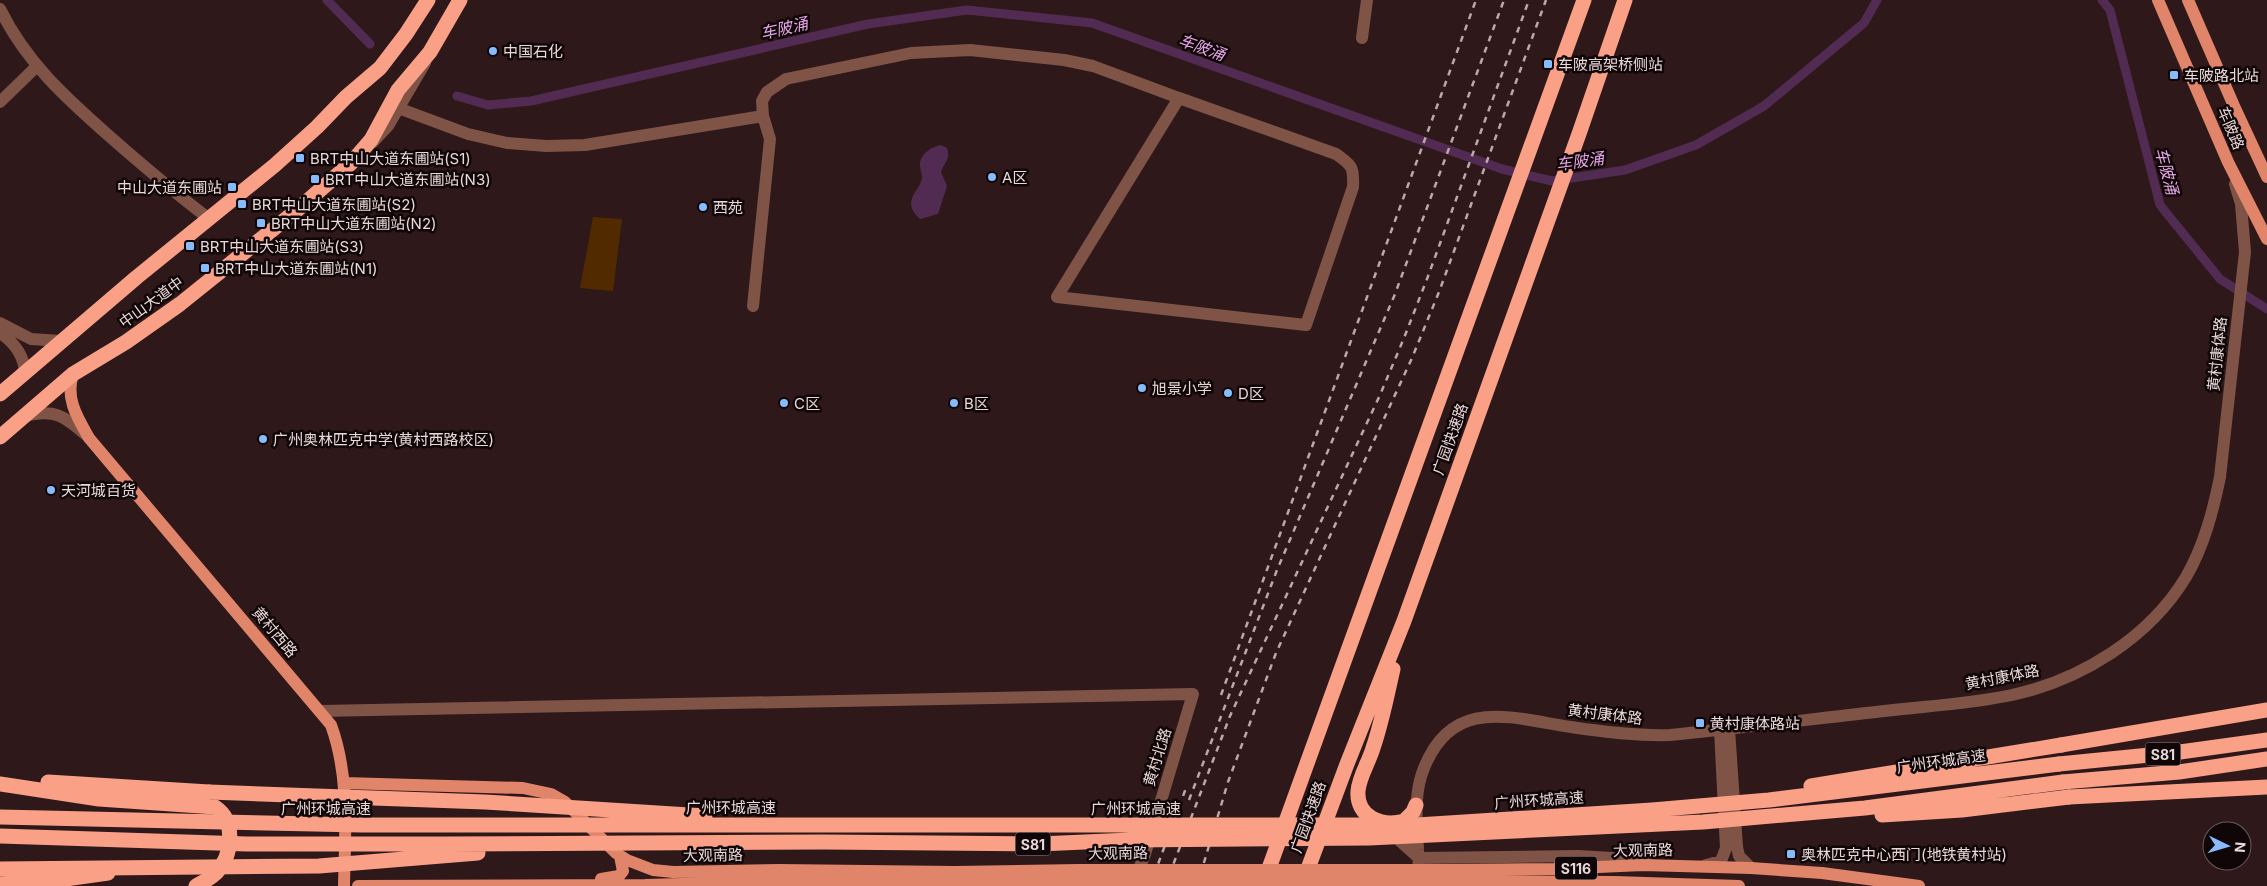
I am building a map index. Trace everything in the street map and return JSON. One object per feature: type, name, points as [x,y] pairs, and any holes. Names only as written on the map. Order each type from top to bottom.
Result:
[{"type":"highway","name":"中山大道中","points":[[0,394],[208,218],[275,165],[380,68],[428,0]]},
{"type":"highway","name":"中山大道中","points":[[0,437],[73,374],[126,342],[180,304],[298,210],[362,152],[377,131],[398,90],[430,52],[460,0]]},
{"type":"highway","name":"广园快速路","points":[[1263,886],[1584,0]]},
{"type":"highway","name":"广园快速路","points":[[1302,886],[1347,764],[1404,621],[1580,131],[1624,0]]},
{"type":"highway","points":[[1404,621],[1378,734],[1358,793],[1364,810],[1370,818],[1386,824],[1453,822],[1756,793],[1871,777],[2267,710]]},
{"type":"highway","points":[[2144,730],[2267,700]]},
{"type":"highway","name":"广州环城高速","points":[[0,817],[361,826],[1386,824],[1471,822],[1831,794],[2059,764],[2180,752],[2267,739]]},
{"type":"highway","name":"广州环城高速","points":[[0,836],[247,844],[1039,844],[1130,840],[1369,838],[1466,835],[1703,822],[1865,808],[2063,782],[2179,772],[2267,759]]},
{"type":"highway","points":[[0,779],[209,792],[485,802],[649,811],[776,824]]},
{"type":"highway","points":[[0,784],[100,799],[215,807],[227,819],[229,829],[228,852],[216,873],[196,886]]},
{"type":"highway","points":[[1466,835],[1663,830],[1962,810],[2069,797],[2267,787]]},
{"type":"highway","points":[[1386,824],[1404,821],[1413,812],[1416,805]]},
{"type":"highway","points":[[0,869],[359,864],[578,843]]},
{"type":"highway","points":[[0,884],[58,880],[140,868]]},
{"type":"main road","name":"车陂路","points":[[2158,0],[2228,162],[2267,239]]},
{"type":"main road","name":"车陂路","points":[[2188,0],[2267,177]]},
{"type":"main road","name":"黄村西路","points":[[73,374],[70,397],[73,408],[89,438],[331,726],[337,743],[344,783],[344,886]]},
{"type":"main road","name":"大观南路","points":[[344,783],[523,788],[551,794],[565,802],[620,856],[653,870],[673,872],[779,870],[955,872],[1080,876],[1455,875],[1739,886]]},
{"type":"main road","points":[[532,886],[553,880],[615,878],[623,871],[620,856]]},
{"type":"main road","name":"大观南路","points":[[1455,875],[1643,865],[1697,866],[1822,873],[1919,886]]},
{"type":"main road","name":"大观南路","points":[[358,886],[613,886],[762,884],[826,880],[953,883],[1080,876]]},
{"type":"street","points":[[1362,38],[1367,0]]},
{"type":"street","points":[[0,9],[36,67],[65,96],[155,176],[208,218]]},
{"type":"street","points":[[753,306],[770,139],[763,116],[762,101],[767,92],[786,79],[911,53],[970,50],[1064,60],[1093,66],[1336,154],[1349,163],[1354,171],[1353,187],[1306,326],[1057,297],[1179,98]]},
{"type":"street","points":[[362,152],[388,126],[417,80],[430,52]]},
{"type":"street","points":[[0,102],[36,67]]},
{"type":"street","points":[[398,108],[468,134],[492,140],[546,146],[585,145],[763,116]]},
{"type":"street","name":"黄村康体路","points":[[1422,886],[1416,805],[1419,780],[1433,748],[1441,737],[1454,727],[1483,717],[1504,717],[1639,736],[1724,729],[2011,695],[2066,678],[2114,652],[2148,624],[2172,598],[2197,555],[2213,509],[2220,477],[2245,252],[2242,204],[2228,162]]},
{"type":"street","points":[[0,323],[31,339],[61,341]]},
{"type":"street","points":[[0,333],[22,355],[24,373]]},
{"type":"street","points":[[24,416],[45,413],[63,415],[89,438]]},
{"type":"street","name":"黄村北路","points":[[320,711],[1193,694],[1145,854],[1133,886]]},
{"type":"street","points":[[1386,824],[1419,858],[1578,856],[1697,866],[1720,861],[1726,848],[1724,729]]},
{"type":"street","points":[[1724,729],[1737,847],[1740,856],[1751,868]]},
{"type":"shaded area","points":[[941,145],[947,148],[948,152],[948,158],[941,172],[947,186],[938,214],[920,219],[911,206],[911,201],[921,182],[920,161],[927,152]]},
{"type":"shaded area","points":[[593,217],[622,219],[613,291],[580,288]]},
{"type":"waterway","points":[[327,0],[370,44]]},
{"type":"waterway","name":"车陂涌","points":[[457,96],[488,105],[531,101],[868,24],[967,10],[1092,23],[1502,169],[1552,181],[1625,170],[1696,145],[1764,106],[1864,23],[1877,0]]},
{"type":"waterway","name":"车陂涌","points":[[2102,0],[2110,10],[2160,205],[2220,279],[2267,309]]},
{"type":"railway","points":[[1221,695],[1476,0]]},
{"type":"railway","points":[[1189,800],[1277,570],[1395,294],[1504,0]]},
{"type":"railway","points":[[1165,886],[1230,716],[1380,395],[1404,338],[1529,0]]},
{"type":"railway","points":[[1197,886],[1228,782],[1276,653],[1412,358],[1439,292],[1546,0]]},
{"type":"railway","points":[[1150,886],[1186,788]]},
{"type":"place","name":"中国石化","points":[[493,51]]},
{"type":"place","name":"车陂高架桥侧站","points":[[1548,64]]},
{"type":"place","name":"车陂路北站","points":[[2174,75]]},
{"type":"place","name":"BRT中山大道东圃站(S1)","points":[[300,158]]},
{"type":"place","name":"A区","points":[[992,177]]},
{"type":"place","name":"BRT中山大道东圃站(N3)","points":[[315,179]]},
{"type":"place","name":"中山大道东圃站","points":[[232,187]]},
{"type":"place","name":"BRT中山大道东圃站(S2)","points":[[242,204]]},
{"type":"place","name":"西苑","points":[[703,207]]},
{"type":"place","name":"BRT中山大道东圃站(N2)","points":[[261,223]]},
{"type":"place","name":"BRT中山大道东圃站(S3)","points":[[190,246]]},
{"type":"place","name":"BRT中山大道东圃站(N1)","points":[[205,268]]},
{"type":"place","name":"旭景小学","points":[[1142,388]]},
{"type":"place","name":"D区","points":[[1228,393]]},
{"type":"place","name":"C区","points":[[784,403]]},
{"type":"place","name":"B区","points":[[954,403]]},
{"type":"place","name":"广州奥林匹克中学(黄村西路校区)","points":[[263,439]]},
{"type":"place","name":"天河城百货","points":[[51,490]]},
{"type":"place","name":"黄村康体路站","points":[[1700,723]]},
{"type":"place","name":"奥林匹克中心西门(地铁黄村站)","points":[[1791,854]]}]
